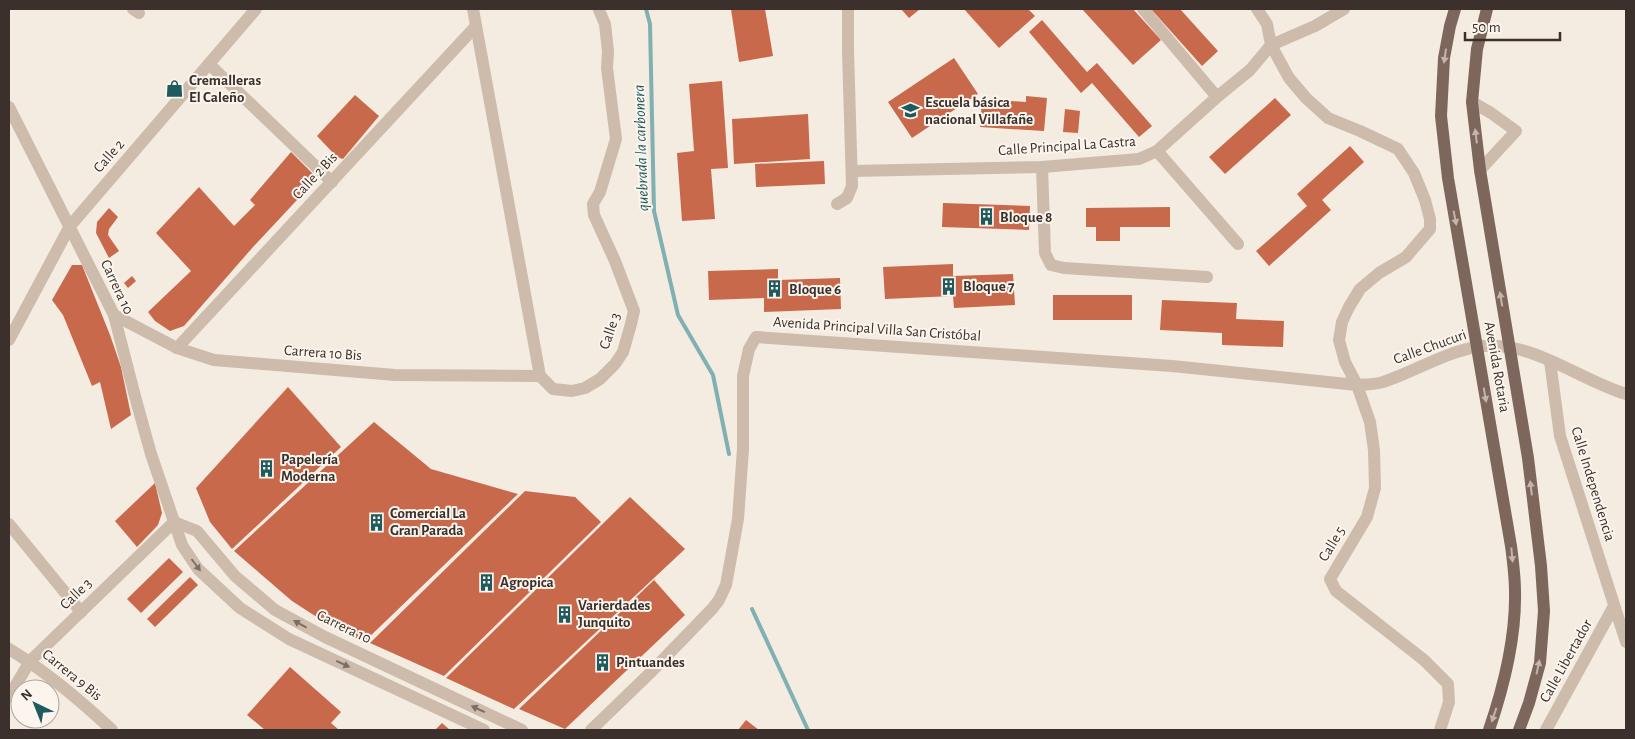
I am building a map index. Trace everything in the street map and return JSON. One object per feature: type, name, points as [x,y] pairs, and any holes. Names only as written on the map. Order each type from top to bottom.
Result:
[{"type":"main road","name":"Avenida Rotaria","points":[[1455,9],[1444,58],[1441,116],[1448,178],[1511,546],[1515,592],[1513,638],[1501,695],[1489,730]]},
{"type":"main road","name":"Avenida Rotaria","points":[[1487,9],[1477,49],[1472,102],[1480,170],[1528,458],[1542,566],[1544,611],[1540,663],[1519,730]]},
{"type":"street","name":"Calle 2","points":[[9,340],[70,226],[256,9]]},
{"type":"street","points":[[473,9],[540,376]]},
{"type":"street","points":[[837,204],[847,198],[852,186],[848,9]]},
{"type":"street","points":[[1143,9],[1217,97]]},
{"type":"street","points":[[1257,9],[1267,24],[1272,45],[1289,78],[1306,98],[1328,118],[1398,149],[1414,173],[1430,218],[1430,229],[1423,239],[1406,257],[1360,289],[1342,322],[1339,340],[1345,362],[1357,385]]},
{"type":"street","points":[[1272,45],[1315,26],[1344,9]]},
{"type":"street","name":"Calle 3","points":[[540,376],[553,389],[572,391],[585,388],[600,379],[615,364],[622,352],[632,324],[634,311],[615,261],[594,215],[593,204],[600,192],[616,139],[607,68],[608,51],[605,24],[599,10]]},
{"type":"street","name":"Calle 2 Bis","points":[[177,348],[476,26]]},
{"type":"street","name":"Calle Principal La Castra","points":[[852,171],[1042,167],[1140,159],[1157,150],[1250,70],[1272,45]]},
{"type":"street","points":[[209,64],[332,182]]},
{"type":"street","points":[[1472,102],[1516,131],[1480,170]]},
{"type":"street","name":"Carrera 10","points":[[9,107],[114,315],[151,454],[182,544],[198,569],[240,608],[262,624],[316,652],[484,730]]},
{"type":"street","points":[[1157,150],[1238,244]]},
{"type":"street","points":[[1042,167],[1045,253],[1051,265],[1064,268],[1208,277]]},
{"type":"street","name":"Carrera 10 Bis","points":[[114,315],[177,348],[214,360],[395,375],[540,376]]},
{"type":"street","name":"Avenida Principal Villa San Cristóbal","points":[[591,730],[649,674],[712,608],[719,600],[726,585],[738,518],[743,449],[743,376],[749,349],[756,337],[1172,366],[1357,385]]},
{"type":"street","name":"Calle Chucuri","points":[[1357,385],[1381,383],[1447,355],[1477,347],[1509,347],[1537,355],[1626,394]]},
{"type":"street","name":"Calle Independencia","points":[[1550,361],[1560,436],[1626,642]]},
{"type":"street","name":"Calle 5","points":[[1357,385],[1370,422],[1374,450],[1375,488],[1367,517],[1330,579],[1336,591],[1424,660],[1448,684],[1450,702],[1440,730]]},
{"type":"street","name":"Calle 3","points":[[9,697],[30,661],[174,522]]},
{"type":"street","name":"Carrera 10","points":[[174,522],[196,531],[235,576],[276,610],[325,637],[522,730]]},
{"type":"street","points":[[9,524],[81,612]]},
{"type":"street","points":[[220,590],[235,576]]},
{"type":"street","name":"Calle Libertador","points":[[1546,730],[1614,606]]},
{"type":"street","points":[[316,652],[325,637]]},
{"type":"street","name":"Carrera 9 Bis","points":[[9,649],[30,661],[70,692],[112,730]]},
{"type":"building","points":[[731,9],[765,9],[773,56],[739,62]]},
{"type":"building","points":[[901,9],[920,9],[909,18]]},
{"type":"building","points":[[964,9],[1028,9],[1035,16],[999,48]]},
{"type":"building","points":[[1082,9],[1133,9],[1161,40],[1133,65]]},
{"type":"building","points":[[1151,9],[1180,9],[1218,51],[1202,66]]},
{"type":"building","points":[[1042,20],[1087,72],[1097,63],[1152,126],[1139,137],[1092,83],[1081,93],[1029,32]]},
{"type":"building","points":[[954,58],[978,94],[912,138],[888,102]]},
{"type":"building","points":[[722,81],[728,168],[711,169],[715,219],[682,221],[677,153],[694,151],[689,84]]},
{"type":"building","points":[[355,95],[379,116],[343,159],[337,157],[317,136]]},
{"type":"building","points":[[1026,96],[1047,98],[1044,131],[980,127],[982,99],[1026,102]]},
{"type":"building","points":[[1275,98],[1291,115],[1225,174],[1209,157]]},
{"type":"building","points":[[1065,109],[1080,111],[1078,133],[1063,132]]},
{"type":"building","points":[[808,114],[810,159],[734,164],[732,119]]},
{"type":"building","points":[[1350,146],[1364,162],[1322,200],[1331,210],[1269,266],[1256,251],[1307,206],[1297,194]]},
{"type":"building","points":[[291,152],[315,176],[311,185],[253,247],[184,326],[170,331],[155,321],[148,312],[191,271],[156,233],[199,187],[234,226],[255,205],[250,200]]},
{"type":"building","points":[[824,161],[825,184],[756,187],[755,164]]},
{"type":"building","name":"Bloque 8","points":[[943,203],[1030,206],[1029,230],[942,227]]},
{"type":"building","points":[[1170,207],[1170,227],[1120,227],[1120,241],[1096,241],[1096,227],[1086,227],[1086,208]]},
{"type":"building","points":[[109,208],[118,217],[109,229],[108,235],[119,251],[109,258],[96,233],[97,222]]},
{"type":"building","name":"Bloque 7","points":[[953,264],[953,276],[1013,274],[1015,305],[954,308],[953,296],[885,299],[883,267]]},
{"type":"building","points":[[72,265],[82,265],[121,367],[131,415],[111,429],[100,382],[92,386],[63,315],[52,300]]},
{"type":"building","name":"Bloque 6","points":[[778,269],[778,280],[840,278],[841,309],[764,312],[764,298],[709,300],[708,271]]},
{"type":"building","points":[[132,276],[136,281],[128,288],[124,283]]},
{"type":"building","points":[[1053,295],[1132,295],[1132,320],[1053,320]]},
{"type":"building","points":[[1162,300],[1237,303],[1236,319],[1284,321],[1283,347],[1222,345],[1222,333],[1160,330]]},
{"type":"building","name":"Papelería Moderna","points":[[288,387],[341,447],[232,549],[210,522],[196,488]]},
{"type":"building","name":"Comercial La Gran Parada","points":[[374,422],[431,469],[518,494],[364,642],[326,623],[292,601],[234,551]]},
{"type":"building","points":[[155,483],[162,513],[158,525],[137,547],[115,521]]},
{"type":"building","name":"Agropica","points":[[525,491],[575,497],[601,522],[444,676],[370,643]]},
{"type":"building","name":"Varierdades Junquito","points":[[630,497],[685,549],[514,709],[446,678]]},
{"type":"building","points":[[169,558],[183,572],[141,613],[127,599]]},
{"type":"building","points":[[190,577],[198,585],[155,627],[147,619]]},
{"type":"building","name":"Pintuandes","points":[[654,580],[685,615],[565,729],[519,709]]},
{"type":"building","points":[[290,667],[341,712],[331,723],[339,730],[265,730],[247,715]]},
{"type":"building","points":[[746,720],[759,730],[738,730]]},
{"type":"building","points":[[442,723],[450,730],[435,730]]},
{"type":"waterway","name":"quebrada la carbonera","points":[[646,9],[650,24],[654,211],[678,315],[713,375],[729,454]]},
{"type":"waterway","name":"quebrada la carbonera","points":[[752,609],[808,730]]},
{"type":"place","name":"Cremalleras El Caleño","points":[[175,89]]},
{"type":"place","name":"Escuela básica nacional Villafañe","points":[[911,111]]},
{"type":"place","name":"Bloque 8","points":[[986,217]]},
{"type":"place","name":"Bloque 7","points":[[949,286]]},
{"type":"place","name":"Bloque 6","points":[[775,289]]},
{"type":"place","name":"Papelería Moderna","points":[[267,468]]},
{"type":"place","name":"Comercial La Gran Parada","points":[[376,522]]},
{"type":"place","name":"Agropica","points":[[486,582]]},
{"type":"place","name":"Varierdades Junquito","points":[[564,614]]},
{"type":"place","name":"Pintuandes","points":[[602,662]]}]
